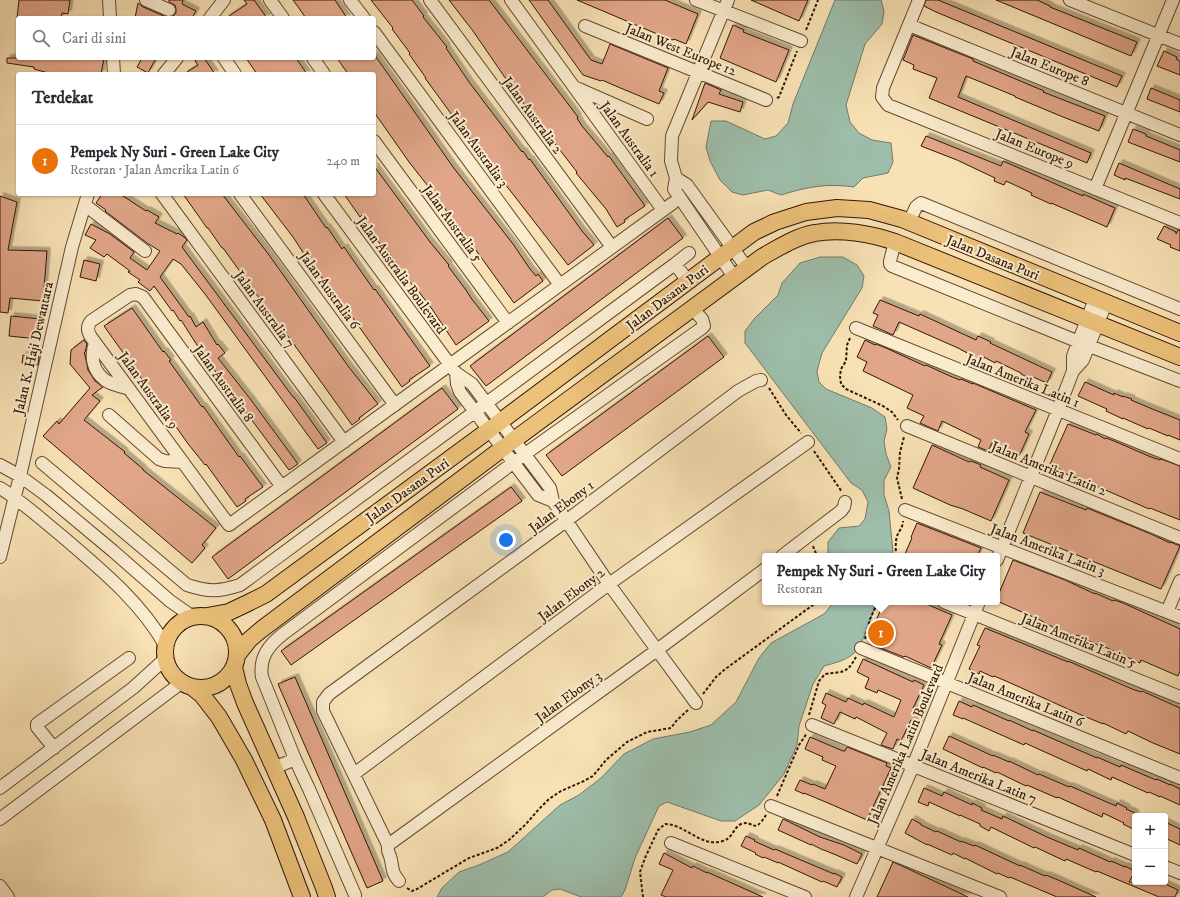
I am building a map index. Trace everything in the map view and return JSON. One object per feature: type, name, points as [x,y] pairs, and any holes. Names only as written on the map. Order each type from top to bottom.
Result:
[{"type":"main road","name":"Jalan Dasana Puri","points":[[200,616],[229,612],[266,594],[495,426],[754,232],[775,222],[806,212],[837,208],[869,210],[909,222],[1180,333]]},
{"type":"main road","name":"Jalan Dasana Puri","points":[[236,660],[249,640],[262,629],[692,308],[762,257],[788,242],[815,233],[842,232],[876,236],[895,242],[1180,357]]},
{"type":"main road","points":[[302,897],[273,820],[244,760],[219,716],[202,695],[170,673],[165,652],[170,632],[180,622],[200,616],[220,621],[229,629],[236,641],[238,684],[296,817],[327,897]]},
{"type":"main road","points":[[187,686],[206,688],[218,685],[228,677],[236,660]]},
{"type":"street","points":[[109,0],[110,16]]},
{"type":"street","points":[[212,16],[224,0]]},
{"type":"street","points":[[270,0],[282,16]]},
{"type":"street","points":[[350,0],[362,16]]},
{"type":"street","name":"Jalan Australia 2","points":[[430,0],[612,247]]},
{"type":"street","name":"Jalan Australia 1","points":[[511,0],[663,210]]},
{"type":"street","points":[[696,0],[726,5],[801,41]]},
{"type":"street","points":[[909,25],[919,0]]},
{"type":"street","points":[[1070,0],[1180,44]]},
{"type":"street","points":[[1096,189],[1173,0]]},
{"type":"street","points":[[150,1],[169,10]]},
{"type":"street","points":[[726,5],[672,136],[671,162],[676,178],[674,189],[727,252],[741,272]]},
{"type":"street","name":"Jalan Europe 9","points":[[909,25],[883,88],[882,97],[888,105],[1180,223]]},
{"type":"street","name":"Jalan Europe 8","points":[[909,25],[1180,135]]},
{"type":"street","name":"Jalan West Europe 12","points":[[586,26],[766,100]]},
{"type":"street","name":"Jalan Australia 3","points":[[376,35],[560,285]]},
{"type":"street","points":[[113,60],[114,72]]},
{"type":"street","points":[[166,72],[175,60]]},
{"type":"street","points":[[225,60],[234,72]]},
{"type":"street","points":[[314,60],[323,72]]},
{"type":"street","name":"Jalan Australia 1","points":[[573,86],[647,119]]},
{"type":"street","name":"Jalan Australia 5","points":[[376,145],[508,323]]},
{"type":"street","name":"Jalan Australia 7","points":[[163,196],[344,442]]},
{"type":"street","name":"Jalan Australia 6","points":[[241,196],[395,405]]},
{"type":"street","name":"Jalan Australia Boulevard","points":[[325,196],[453,369]]},
{"type":"street","points":[[87,200],[145,251]]},
{"type":"street","name":"Jalan K. Haji Dewantara","points":[[0,557],[72,247],[87,200]]},
{"type":"street","points":[[282,487],[395,405],[453,369],[508,323],[673,203]]},
{"type":"street","points":[[909,222],[918,204],[925,204],[1180,310]]},
{"type":"street","points":[[895,242],[890,261],[892,266],[1084,344],[1180,381]]},
{"type":"street","points":[[42,463],[187,585],[201,590],[225,590],[240,585],[689,254]]},
{"type":"street","points":[[675,264],[688,281]]},
{"type":"street","name":"Jalan Australia 9","points":[[143,297],[136,294],[130,295],[91,320],[88,324],[88,328],[93,340],[229,525],[282,487]]},
{"type":"street","name":"Jalan Australia 8","points":[[143,297],[282,487]]},
{"type":"street","points":[[1000,553],[1073,371],[1073,356],[1084,344],[1100,301]]},
{"type":"street","points":[[355,897],[295,759],[262,677],[262,661],[266,652],[273,642],[525,454],[702,328],[704,326],[702,319],[692,308]]},
{"type":"street","name":"Jalan Amerika Latin 1","points":[[856,328],[1180,459]]},
{"type":"street","points":[[453,369],[472,384],[486,403],[495,426],[508,444],[514,463],[538,496],[553,502]]},
{"type":"street","points":[[453,369],[460,392],[475,411],[495,426]]},
{"type":"street","name":"Jalan Ebony 1","points":[[354,774],[323,711],[323,702],[329,694],[566,521],[738,391],[756,381],[761,380]]},
{"type":"street","points":[[109,414],[159,458],[165,461],[183,462]]},
{"type":"street","name":"Jalan Amerika Latin 2","points":[[907,426],[1180,538]]},
{"type":"street","name":"Jalan Ebony 2","points":[[354,774],[609,584],[808,442]]},
{"type":"street","points":[[508,444],[525,454],[550,488],[553,502],[609,584],[696,703]]},
{"type":"street","points":[[0,465],[20,476],[47,496],[170,602],[200,616]]},
{"type":"street","points":[[0,488],[15,497],[97,566],[151,622],[165,652],[133,688],[0,788]]},
{"type":"street","points":[[786,553],[842,511],[845,502]]},
{"type":"street","name":"Jalan Amerika Latin 3","points":[[905,510],[1180,617]]},
{"type":"street","points":[[118,556],[132,539]]},
{"type":"street","name":"Jalan Ebony 3","points":[[388,845],[762,571]]},
{"type":"street","points":[[1167,612],[1180,581]]},
{"type":"street","name":"Jalan Amerika Latin 5","points":[[952,605],[1180,697]]},
{"type":"street","name":"Jalan Amerika Latin Boulevard","points":[[856,897],[913,766],[978,605]]},
{"type":"street","name":"Jalan Amerika Latin 6","points":[[861,648],[1180,778]]},
{"type":"street","points":[[54,748],[37,727],[37,724],[129,658]]},
{"type":"street","points":[[0,819],[187,686]]},
{"type":"street","name":"Jalan Amerika Latin 7","points":[[812,725],[1132,854]]},
{"type":"street","points":[[274,768],[295,759]]},
{"type":"street","points":[[354,774],[388,845],[387,851],[391,859],[394,874],[399,881]]},
{"type":"street","points":[[771,806],[1000,897]]},
{"type":"street","points":[[670,843],[805,897]]},
{"type":"street","points":[[1168,868],[1180,873]]},
{"type":"street","points":[[0,886],[8,897]]},
{"type":"path","points":[[766,100],[779,97],[818,0]]},
{"type":"path","points":[[856,328],[846,345],[846,361],[841,368],[841,384],[846,389],[883,406],[907,426],[900,452],[898,478],[905,510],[903,525],[897,537],[896,553]]},
{"type":"path","points":[[761,380],[766,383],[786,415],[797,427],[844,494],[845,502]]},
{"type":"path","points":[[399,881],[408,890],[412,891],[469,858],[497,848],[509,840],[549,799],[561,791],[593,776],[606,760],[627,742],[647,732],[670,728],[696,703],[716,677],[724,670],[813,605]]},
{"type":"path","points":[[643,897],[640,872],[658,830],[665,824],[672,824],[702,840],[715,842],[724,841],[732,836],[738,825],[742,824],[756,827],[760,825],[780,792],[799,745],[812,725],[809,721],[809,713],[819,681],[825,674],[841,672],[850,668],[861,648],[867,633],[870,619],[877,605]]},
{"type":"shaded area","points":[[835,0],[881,0],[884,11],[882,24],[865,44],[846,105],[850,122],[859,133],[872,140],[891,143],[893,162],[888,173],[863,178],[854,187],[834,185],[817,186],[781,195],[768,190],[743,195],[732,192],[720,180],[710,161],[706,147],[711,121],[726,121],[765,139],[776,136],[788,123],[793,104]]},
{"type":"shaded area","points":[[820,257],[843,257],[857,265],[864,276],[862,288],[822,353],[817,371],[819,382],[826,389],[872,408],[885,417],[887,429],[884,441],[886,454],[891,467],[884,480],[884,495],[889,511],[893,553],[828,553],[828,542],[839,528],[859,526],[865,519],[868,502],[862,490],[851,483],[745,343],[745,331],[754,319],[778,295],[782,283],[800,263]]},
{"type":"shaded area","points":[[832,605],[875,605],[867,630],[857,650],[839,662],[824,666],[813,684],[799,726],[797,745],[784,774],[759,805],[735,821],[721,821],[667,802],[659,806],[635,858],[625,890],[621,897],[581,897],[560,889],[552,890],[543,897],[437,897],[442,888],[459,872],[508,852],[560,805],[579,795],[601,778],[624,754],[653,739],[690,732],[711,725],[736,702],[759,658],[771,643],[824,614]]},
{"type":"building","points":[[19,0],[70,0],[68,14],[62,13],[61,16],[17,16]]},
{"type":"building","points":[[169,0],[183,0],[182,4],[196,11],[193,16],[173,16],[176,13],[175,5],[169,2]]},
{"type":"building","points":[[244,0],[254,0],[266,16],[229,16],[247,4]]},
{"type":"building","points":[[293,0],[335,0],[346,16],[305,16]]},
{"type":"building","points":[[371,0],[412,0],[424,16],[423,17],[447,47],[446,48],[469,82],[522,152],[523,151],[529,160],[530,159],[582,231],[594,245],[568,265],[460,126],[425,78],[409,54],[410,53],[392,29],[393,28]]},
{"type":"building","points":[[449,0],[489,0],[578,117],[577,118],[582,126],[608,157],[609,156],[645,206],[624,220],[625,222],[617,227],[606,209],[576,173],[577,172],[517,95],[473,31]]},
{"type":"building","points":[[529,0],[548,0],[591,60],[602,64],[610,44],[668,68],[659,91],[664,93],[659,104],[602,80],[601,81],[583,75]]},
{"type":"building","points":[[577,0],[665,0],[698,14],[686,44],[674,39],[669,39]]},
{"type":"building","points":[[751,0],[808,0],[799,21]]},
{"type":"building","points":[[926,0],[938,0],[1122,76],[1117,87],[936,12],[924,6]]},
{"type":"building","points":[[996,0],[1037,0],[1050,7],[1137,42],[1131,56]]},
{"type":"building","points":[[138,3],[143,7],[164,16],[135,16]]},
{"type":"building","points":[[733,25],[744,30],[743,32],[789,50],[776,82],[720,58]]},
{"type":"building","points":[[913,35],[973,59],[973,61],[1044,91],[1043,92],[1105,116],[1099,131],[966,76],[958,97],[1091,153],[1087,163],[929,98],[937,78],[913,69],[914,65],[903,60]]},
{"type":"building","points":[[1164,51],[1177,57],[1176,59],[1180,61],[1180,75],[1157,66]]},
{"type":"building","points":[[376,57],[453,167],[513,244],[530,269],[536,276],[538,274],[543,281],[514,303],[457,224],[456,225],[439,200],[409,162],[376,115],[376,72],[347,72],[338,60],[376,60]]},
{"type":"building","points":[[7,58],[16,58],[16,60],[104,60],[101,72],[45,72],[34,69],[34,67],[7,63]]},
{"type":"building","points":[[141,60],[155,60],[149,72],[137,67]]},
{"type":"building","points":[[205,60],[214,72],[187,72],[198,65],[195,61]]},
{"type":"building","points":[[247,60],[297,60],[306,72],[256,72]]},
{"type":"building","points":[[705,83],[721,90],[719,94],[743,102],[740,112],[708,102],[692,120]]},
{"type":"building","points":[[1151,88],[1180,100],[1180,112],[1147,99]]},
{"type":"building","points":[[1133,129],[1180,150],[1180,162],[1128,142]]},
{"type":"building","points":[[926,136],[1001,166],[1003,161],[1083,196],[1083,194],[1115,208],[1107,227],[1031,195],[1032,193],[1006,181],[1004,185],[994,181],[995,178],[957,160],[921,146]]},
{"type":"building","points":[[1119,163],[1180,189],[1180,199],[1114,175]]},
{"type":"building","points":[[376,169],[430,242],[449,265],[448,266],[489,321],[456,345],[432,309],[416,288],[415,289],[385,247],[383,249],[362,215],[360,217],[345,196],[376,196]]},
{"type":"building","points":[[0,196],[17,202],[8,250],[47,251],[43,301],[10,298],[8,313],[0,312]]},
{"type":"building","points":[[101,196],[123,196],[146,211],[147,210],[159,217],[155,223],[177,234],[178,233],[187,240],[182,247],[327,443],[318,449],[205,294],[181,264],[173,259],[160,277],[189,317],[190,316],[196,327],[203,322],[217,345],[218,344],[225,353],[218,358],[298,464],[289,470],[204,356],[181,320],[180,321],[173,310],[172,311],[154,286],[150,291],[138,282],[140,280],[128,272],[130,271],[107,254],[104,257],[90,248],[96,240],[85,235],[91,224],[110,234],[134,252],[130,258],[147,270],[160,251],[147,243],[96,203]]},
{"type":"building","points":[[184,196],[224,196],[269,255],[348,366],[378,404],[352,425]]},
{"type":"building","points":[[262,196],[304,196],[326,228],[327,227],[342,249],[344,247],[430,366],[409,380],[410,381],[402,387],[332,289],[331,290],[324,281],[309,259],[308,260],[293,237]]},
{"type":"building","points":[[668,218],[683,238],[486,386],[470,366]]},
{"type":"building","points":[[1164,226],[1176,232],[1176,234],[1178,230],[1180,230],[1180,251],[1157,239]]},
{"type":"building","points":[[84,260],[100,264],[96,281],[80,277]]},
{"type":"building","points":[[880,300],[919,316],[920,314],[976,340],[978,336],[1052,372],[1047,383],[1033,377],[1031,379],[996,361],[995,363],[984,357],[981,362],[958,348],[899,322],[893,335],[873,326],[878,315],[873,313]]},
{"type":"building","points":[[132,308],[163,352],[164,351],[171,360],[169,361],[202,407],[203,406],[239,457],[240,456],[263,487],[245,499],[246,501],[237,507],[206,464],[205,465],[189,445],[104,326]]},
{"type":"building","points":[[11,316],[40,319],[38,339],[9,336]]},
{"type":"building","points":[[708,336],[724,357],[562,476],[546,455]]},
{"type":"building","points":[[84,340],[87,344],[84,353],[88,370],[95,381],[103,387],[92,395],[100,401],[84,420],[125,452],[124,453],[143,470],[216,528],[202,545],[205,548],[192,563],[43,436],[57,421],[59,424],[90,388],[70,364],[71,350]]},
{"type":"building","points":[[865,340],[925,366],[926,365],[960,380],[973,383],[1036,410],[1025,432],[1029,434],[1019,456],[992,443],[988,451],[978,447],[981,440],[942,421],[938,431],[920,423],[924,416],[907,408],[913,395],[863,371],[867,362],[857,357]]},
{"type":"building","points":[[23,355],[39,357],[38,365],[22,363]]},
{"type":"building","points":[[1085,382],[1114,395],[1114,393],[1132,399],[1131,400],[1180,420],[1180,440],[1123,419],[1106,411],[1107,409],[1078,396]]},
{"type":"building","points":[[442,388],[458,409],[228,579],[212,557]]},
{"type":"building","points":[[1068,424],[1096,435],[1097,434],[1105,439],[1114,441],[1151,457],[1180,466],[1180,520],[1150,508],[1149,509],[1066,474],[1050,464]]},
{"type":"building","points":[[932,445],[969,462],[971,461],[981,465],[980,467],[1009,480],[991,521],[950,505],[913,488]]},
{"type":"building","points":[[511,487],[522,501],[291,665],[281,651]]},
{"type":"building","points":[[1040,492],[1086,510],[1087,508],[1180,546],[1161,589],[1023,533]]},
{"type":"building","points":[[917,523],[981,548],[978,553],[905,553],[912,538],[911,537]]},
{"type":"building","points":[[1013,560],[1065,580],[1095,594],[1123,603],[1180,629],[1180,671],[1178,676],[1141,660],[1140,663],[1077,635],[1076,637],[1068,633],[1067,635],[1040,620],[1000,602],[1000,591]]},
{"type":"building","points":[[883,605],[929,605],[952,615],[939,644],[942,645],[931,668],[905,656],[904,657],[873,645],[878,635],[871,632]]},
{"type":"building","points":[[985,628],[1068,661],[1132,689],[1142,691],[1180,708],[1180,754],[1128,731],[1126,734],[994,676],[993,677],[980,671],[979,674],[969,669],[980,646],[977,645]]},
{"type":"building","points":[[863,659],[913,682],[914,680],[924,685],[913,708],[923,713],[919,724],[911,720],[901,741],[897,739],[893,749],[881,745],[887,733],[856,717],[855,719],[840,712],[834,724],[821,718],[826,705],[822,703],[826,693],[846,702],[848,698],[863,705],[864,703],[894,717],[901,700],[878,690],[877,693],[865,688],[869,678],[857,672]]},
{"type":"building","points":[[295,677],[383,881],[367,888],[278,684]]},
{"type":"building","points":[[959,701],[972,707],[973,705],[1097,758],[1120,767],[1121,765],[1156,780],[1157,779],[1170,784],[1180,789],[1180,805],[1112,777],[1111,780],[1088,769],[1087,771],[1025,743],[1024,745],[953,715]]},
{"type":"building","points":[[949,736],[1038,775],[1039,774],[1069,787],[1070,786],[1116,806],[1117,803],[1135,813],[1132,813],[1132,828],[1103,813],[1102,817],[1058,797],[1057,798],[1027,785],[1026,786],[997,772],[996,773],[983,768],[943,749]]},
{"type":"building","points":[[810,737],[843,751],[845,751],[847,747],[887,763],[886,766],[891,768],[867,820],[795,790],[800,780],[825,789],[836,766],[822,760],[823,757],[805,749]]},
{"type":"building","points":[[924,788],[942,796],[944,792],[972,805],[972,803],[982,808],[981,810],[1002,819],[1003,816],[1078,850],[1079,848],[1110,862],[1111,861],[1125,866],[1132,870],[1132,876],[1129,882],[1132,882],[1132,885],[1167,885],[1178,890],[1175,897],[1159,897],[1066,859],[1065,861],[991,827],[989,831],[980,826],[980,824],[929,802],[928,806],[918,802]]},
{"type":"building","points":[[783,819],[820,837],[844,845],[862,854],[857,864],[778,830]]},
{"type":"building","points":[[912,819],[936,832],[937,831],[961,842],[975,845],[1020,866],[1045,876],[1046,875],[1096,897],[1057,897],[1010,877],[997,874],[953,853],[952,855],[927,845],[905,833]]},
{"type":"building","points":[[1168,823],[1180,829],[1180,845],[1168,839]]},
{"type":"building","points":[[746,836],[774,850],[775,849],[842,877],[837,887],[823,881],[822,882],[778,862],[764,857],[763,858],[741,846]]},
{"type":"building","points":[[664,853],[692,868],[693,866],[763,897],[666,897],[661,895],[673,870],[659,864]]},
{"type":"building","points":[[893,862],[902,866],[968,897],[877,897]]},
{"type":"place","name":"Pempek Ny Suri - Green Lake City","points":[[881,633]]}]
